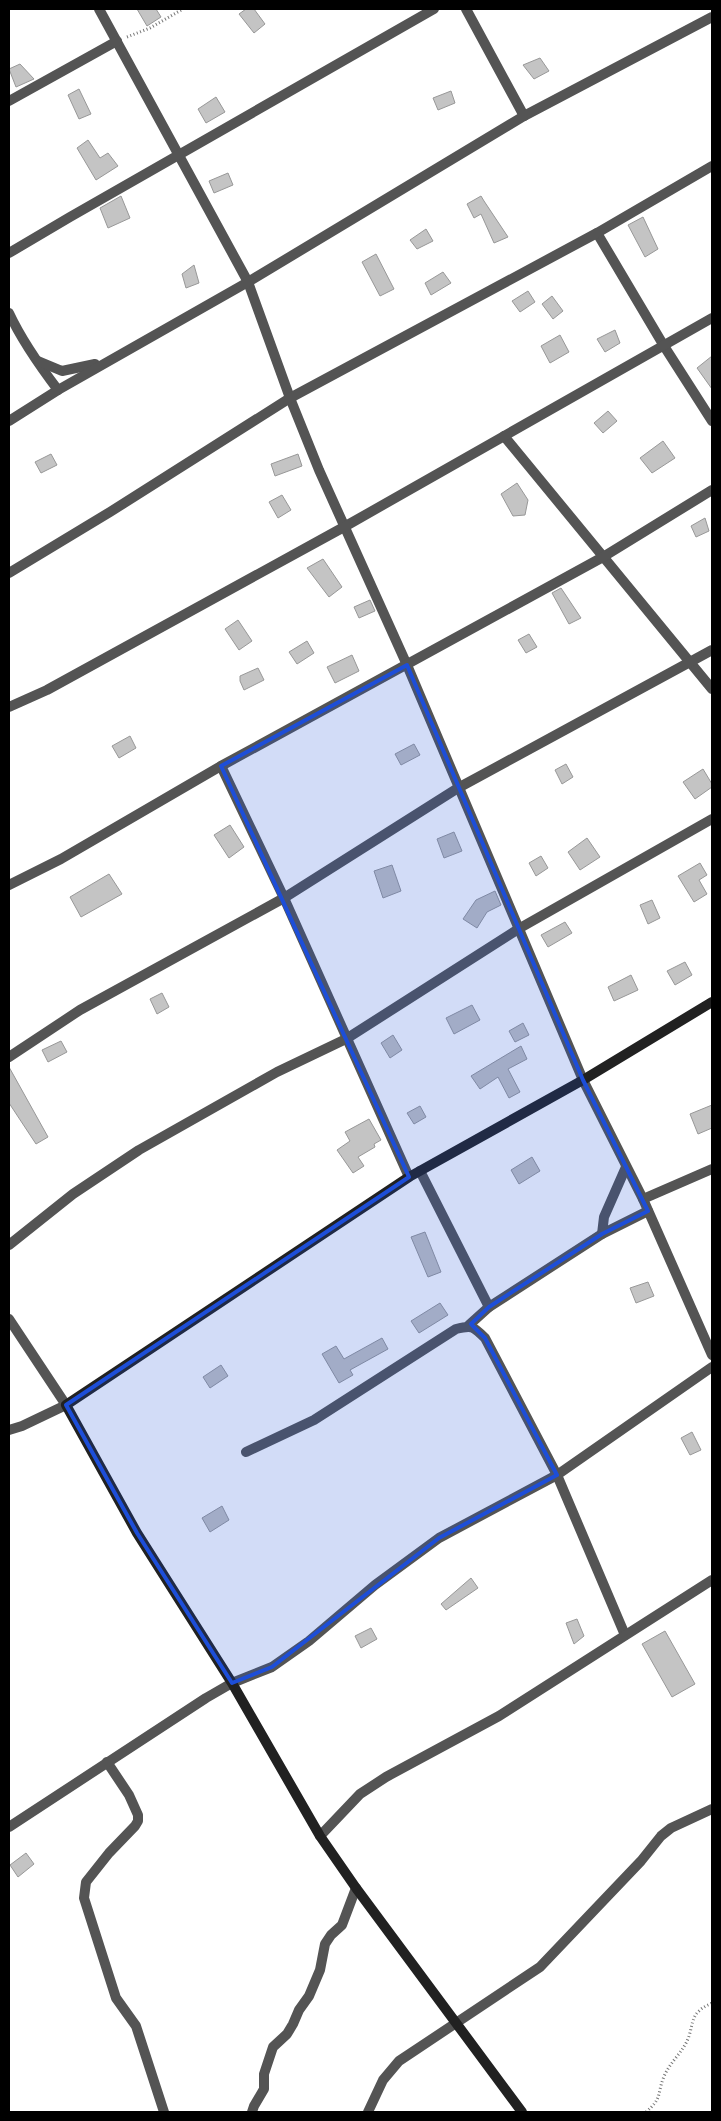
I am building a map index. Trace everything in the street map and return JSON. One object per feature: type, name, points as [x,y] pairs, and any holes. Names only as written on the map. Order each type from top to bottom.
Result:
[{"type":"street","points":[[99,9],[248,282],[290,398],[520,928],[583,1080],[643,1199],[712,1355]]},
{"type":"street","points":[[9,253],[70,216],[434,9]]},
{"type":"street","points":[[466,9],[524,116]]},
{"type":"street","points":[[9,421],[58,390],[248,282],[524,116],[712,17],[708,9]]},
{"type":"street","points":[[9,101],[117,41]]},
{"type":"street","points":[[9,572],[110,512],[290,398],[597,233],[712,166]]},
{"type":"street","points":[[597,233],[664,346],[712,421]]},
{"type":"street","points":[[9,313],[20,337],[34,359],[58,390]]},
{"type":"street","points":[[9,707],[47,690],[344,526],[712,318]]},
{"type":"street","points":[[34,359],[62,371],[108,361]]},
{"type":"street","points":[[504,436],[712,689]]},
{"type":"street","points":[[9,885],[61,859],[221,766],[603,557],[712,490]]},
{"type":"street","points":[[9,1056],[80,1010],[284,898],[458,788],[712,650]]},
{"type":"street","points":[[221,766],[284,898],[409,1177]]},
{"type":"street","points":[[9,1245],[73,1194],[139,1150],[277,1072],[346,1039],[520,928],[712,819]]},
{"type":"street","points":[[9,1430],[22,1426],[66,1405],[409,1177],[583,1080],[712,1002]]},
{"type":"street","points":[[602,1234],[604,1217],[626,1167]]},
{"type":"street","points":[[643,1199],[712,1170]]},
{"type":"street","points":[[420,1171],[489,1307]]},
{"type":"street","points":[[246,1452],[314,1420],[456,1329],[469,1326],[489,1307],[602,1234],[648,1211]]},
{"type":"street","points":[[9,1319],[66,1405],[137,1533],[232,1683],[320,1836],[356,1888],[522,2112]]},
{"type":"street","points":[[469,1326],[475,1328],[485,1338],[557,1475],[625,1635]]},
{"type":"street","points":[[9,1827],[206,1698],[232,1683],[272,1668],[439,1538],[557,1475],[712,1367]]},
{"type":"street","points":[[320,1836],[360,1794],[386,1777],[499,1716],[712,1580]]},
{"type":"street","points":[[107,1762],[129,1795],[138,1815],[138,1821],[136,1826],[109,1853],[86,1882],[84,1898],[116,1998],[136,2026],[164,2112]]},
{"type":"street","points":[[368,2112],[383,2080],[399,2062],[540,1967],[641,1862],[661,1836],[671,1828],[712,1809]]},
{"type":"street","points":[[252,2112],[264,2089],[264,2074],[273,2047],[287,2034],[299,2010],[309,1996],[320,1970],[325,1944],[331,1935],[342,1925],[356,1888]]},
{"type":"path","points":[[117,41],[150,28],[184,9]]},
{"type":"path","points":[[646,2112],[660,2097],[663,2080],[669,2065],[690,2035],[693,2018],[699,2011],[712,2003]]},
{"type":"highlighted area","points":[[407,665],[583,1080],[648,1211],[602,1234],[489,1307],[471,1324],[485,1338],[557,1475],[439,1538],[272,1667],[232,1683],[137,1533],[66,1405],[409,1177],[221,766]]},
{"type":"building","points":[[137,9],[156,9],[161,17],[147,26]]},
{"type":"building","points":[[246,9],[254,9],[265,24],[254,33],[239,14]]},
{"type":"building","points":[[540,58],[549,71],[534,79],[523,65]]},
{"type":"building","points":[[20,64],[34,79],[16,87],[9,69]]},
{"type":"building","points":[[79,89],[91,114],[79,119],[68,95]]},
{"type":"building","points":[[451,91],[455,103],[438,110],[433,98]]},
{"type":"building","points":[[216,97],[225,112],[206,123],[198,109]]},
{"type":"building","points":[[88,140],[100,158],[108,153],[118,166],[96,180],[77,148]]},
{"type":"building","points":[[228,173],[233,185],[214,193],[209,181]]},
{"type":"building","points":[[121,196],[130,218],[108,228],[100,208]]},
{"type":"building","points":[[481,196],[508,237],[494,243],[481,214],[474,218],[467,204]]},
{"type":"building","points":[[643,217],[658,249],[645,257],[628,225]]},
{"type":"building","points":[[426,229],[433,241],[417,249],[410,240]]},
{"type":"building","points":[[376,254],[394,289],[380,296],[362,262]]},
{"type":"building","points":[[194,265],[199,283],[186,288],[182,274]]},
{"type":"building","points":[[443,272],[451,283],[431,295],[425,283]]},
{"type":"building","points":[[528,291],[535,302],[520,312],[512,301]]},
{"type":"building","points":[[552,296],[563,311],[553,319],[542,304]]},
{"type":"building","points":[[615,330],[620,343],[605,352],[597,339]]},
{"type":"building","points":[[560,335],[569,352],[550,363],[541,346]]},
{"type":"building","points":[[712,356],[712,389],[697,368]]},
{"type":"building","points":[[608,411],[617,421],[603,433],[594,423]]},
{"type":"building","points":[[663,441],[675,458],[652,473],[640,458]]},
{"type":"building","points":[[51,454],[57,465],[41,473],[35,462]]},
{"type":"building","points":[[298,454],[302,466],[275,476],[271,464]]},
{"type":"building","points":[[517,483],[528,500],[525,515],[513,516],[501,494]]},
{"type":"building","points":[[282,495],[291,510],[278,518],[269,502]]},
{"type":"building","points":[[705,518],[709,531],[696,537],[691,526]]},
{"type":"building","points":[[323,559],[342,587],[329,597],[307,568]]},
{"type":"building","points":[[561,588],[581,618],[569,624],[552,593]]},
{"type":"building","points":[[370,600],[375,611],[359,618],[354,607]]},
{"type":"building","points":[[238,620],[252,641],[239,650],[225,629]]},
{"type":"building","points":[[529,634],[537,647],[526,653],[518,640]]},
{"type":"building","points":[[307,641],[314,653],[297,664],[289,652]]},
{"type":"building","points":[[352,655],[359,671],[335,683],[327,667]]},
{"type":"building","points":[[258,668],[264,680],[244,690],[240,676]]},
{"type":"building","points":[[130,736],[136,748],[119,758],[112,746]]},
{"type":"building","points":[[414,744],[420,755],[401,765],[395,754]]},
{"type":"building","points":[[566,764],[573,777],[562,784],[555,770]]},
{"type":"building","points":[[703,769],[712,787],[695,799],[683,782]]},
{"type":"building","points":[[230,825],[244,847],[229,858],[214,835]]},
{"type":"building","points":[[454,832],[462,851],[444,858],[437,839]]},
{"type":"building","points":[[587,838],[600,857],[580,870],[568,852]]},
{"type":"building","points":[[541,856],[548,868],[536,876],[529,863]]},
{"type":"building","points":[[700,863],[707,875],[699,880],[707,894],[694,902],[678,876]]},
{"type":"building","points":[[392,865],[401,891],[383,898],[374,871]]},
{"type":"building","points":[[109,874],[122,894],[81,917],[70,897]]},
{"type":"building","points":[[495,891],[501,905],[487,912],[477,928],[463,919],[476,900]]},
{"type":"building","points":[[652,900],[660,918],[648,924],[640,905]]},
{"type":"building","points":[[565,922],[572,933],[548,947],[541,935]]},
{"type":"building","points":[[685,962],[692,975],[675,985],[667,971]]},
{"type":"building","points":[[631,975],[638,990],[614,1001],[608,987]]},
{"type":"building","points":[[162,993],[169,1007],[157,1014],[150,999]]},
{"type":"building","points":[[472,1005],[480,1020],[454,1034],[446,1018]]},
{"type":"building","points":[[523,1023],[529,1035],[515,1042],[509,1031]]},
{"type":"building","points":[[393,1035],[402,1050],[390,1058],[381,1043]]},
{"type":"building","points":[[61,1041],[67,1052],[48,1062],[42,1050]]},
{"type":"building","points":[[521,1046],[527,1059],[508,1069],[520,1092],[509,1098],[498,1077],[480,1089],[471,1076]]},
{"type":"building","points":[[9,1067],[48,1137],[36,1144],[9,1103]]},
{"type":"building","points":[[712,1105],[712,1128],[698,1134],[690,1114]]},
{"type":"building","points":[[420,1106],[426,1117],[414,1124],[407,1113]]},
{"type":"building","points":[[369,1119],[381,1140],[374,1144],[375,1147],[358,1157],[364,1166],[353,1173],[337,1150],[350,1141],[345,1132]]},
{"type":"building","points":[[532,1157],[540,1171],[519,1184],[511,1170]]},
{"type":"building","points":[[425,1232],[441,1272],[428,1277],[411,1237]]},
{"type":"building","points":[[648,1282],[654,1296],[636,1303],[630,1288]]},
{"type":"building","points":[[440,1303],[448,1315],[419,1333],[411,1321]]},
{"type":"building","points":[[382,1338],[388,1349],[350,1370],[353,1375],[339,1383],[322,1354],[336,1346],[344,1359]]},
{"type":"building","points":[[221,1365],[228,1376],[210,1388],[203,1377]]},
{"type":"building","points":[[692,1432],[701,1450],[690,1455],[681,1438]]},
{"type":"building","points":[[222,1506],[229,1520],[210,1532],[202,1518]]},
{"type":"building","points":[[471,1578],[478,1588],[446,1610],[441,1604]]},
{"type":"building","points":[[577,1619],[584,1636],[574,1644],[566,1623]]},
{"type":"building","points":[[371,1628],[377,1639],[361,1648],[355,1636]]},
{"type":"building","points":[[665,1631],[695,1684],[672,1697],[642,1644]]},
{"type":"building","points":[[26,1853],[34,1864],[18,1877],[10,1865]]}]
